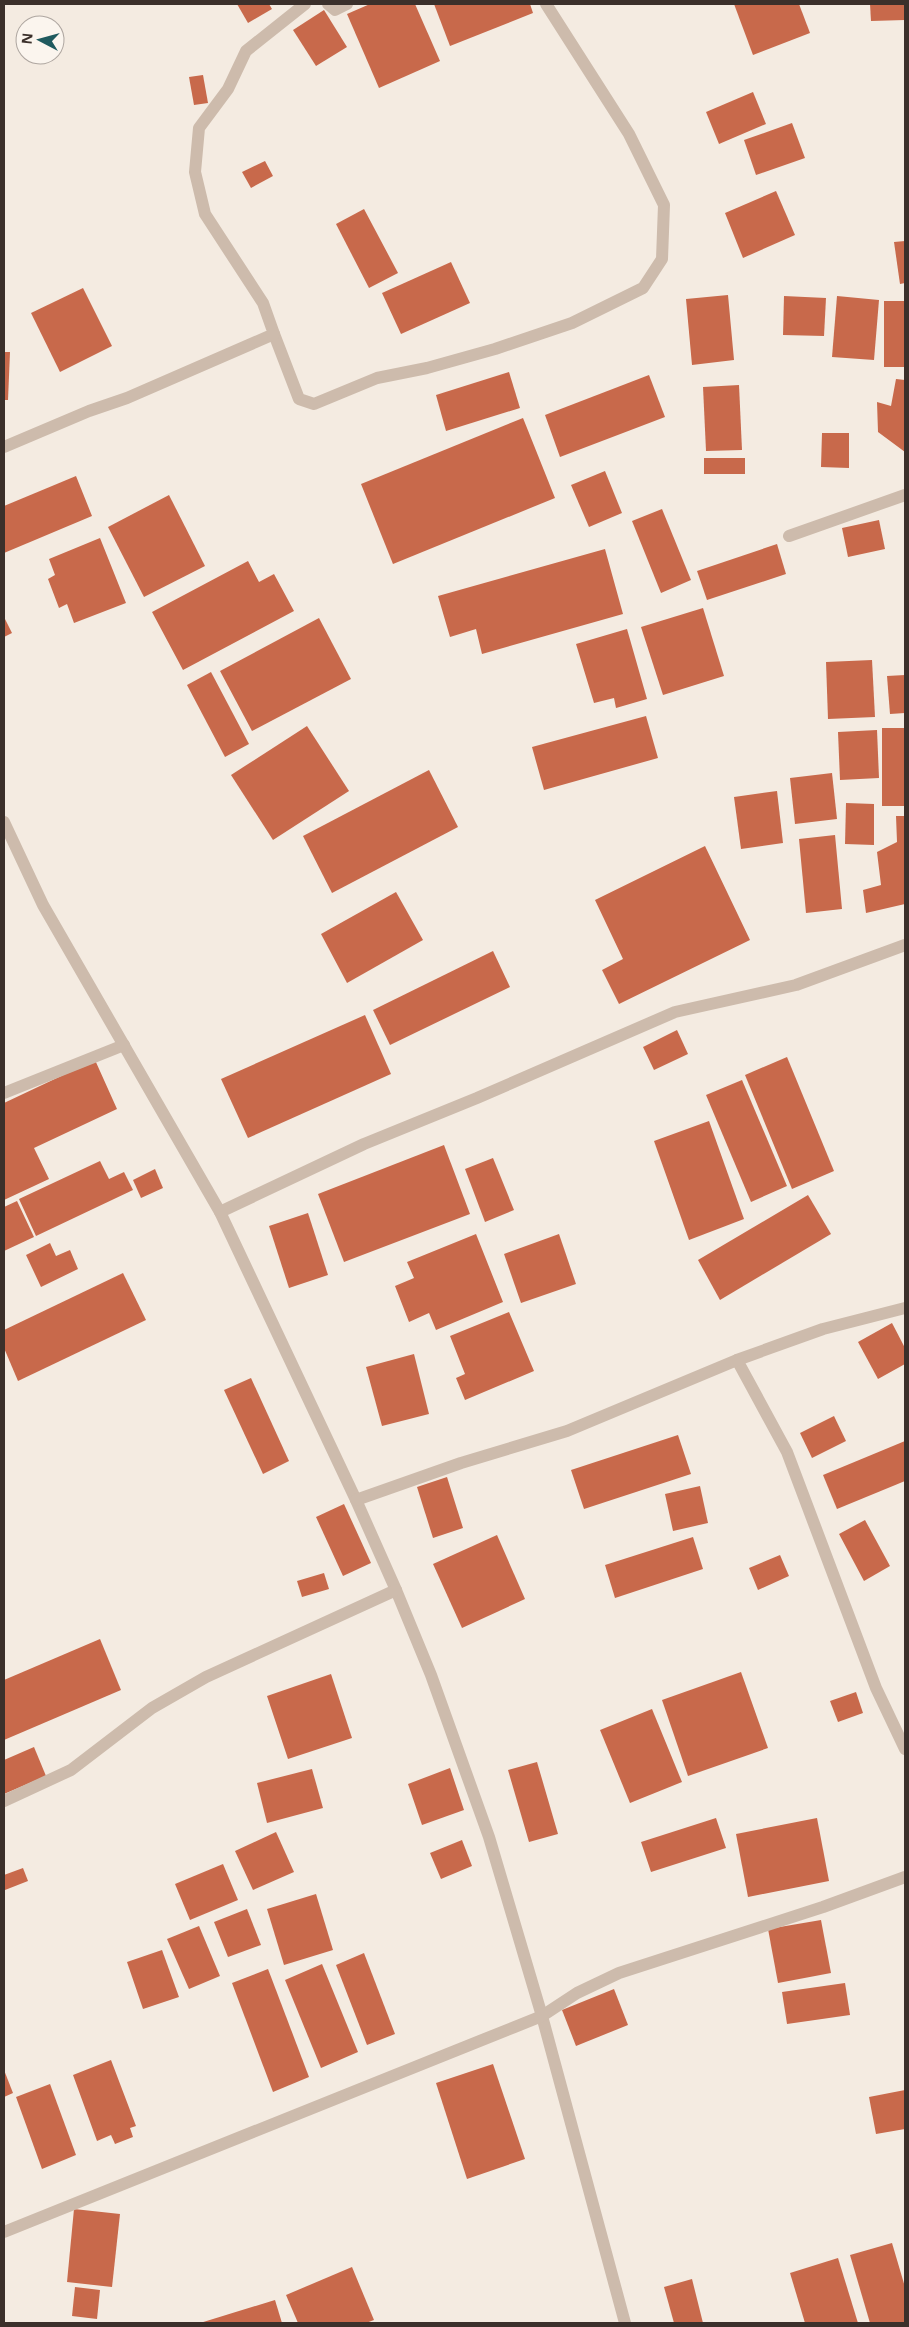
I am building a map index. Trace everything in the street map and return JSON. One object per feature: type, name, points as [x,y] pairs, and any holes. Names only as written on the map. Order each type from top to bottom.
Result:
[{"type":"street","points":[[305,4],[246,51],[228,89],[199,128],[195,172],[205,214],[263,303],[299,399],[314,404],[377,378],[426,368],[495,350],[572,323],[643,288],[662,259],[664,205],[629,134],[546,4]]},
{"type":"street","points":[[328,4],[336,10],[347,4]]},
{"type":"street","points":[[4,447],[71,418],[128,398],[274,334]]},
{"type":"street","points":[[789,536],[905,495]]},
{"type":"street","points":[[4,822],[43,905],[220,1212],[356,1500],[431,1674],[489,1837],[542,2016],[625,2323]]},
{"type":"street","points":[[220,1212],[364,1144],[675,1012],[796,985],[905,945]]},
{"type":"street","points":[[4,1093],[124,1045]]},
{"type":"street","points":[[356,1500],[461,1463],[566,1431],[737,1360],[823,1328],[905,1308]]},
{"type":"street","points":[[737,1360],[786,1452],[876,1688],[905,1749]]},
{"type":"street","points":[[4,1801],[71,1770],[152,1708],[206,1677],[396,1590]]},
{"type":"street","points":[[4,2232],[542,2016],[577,1993],[619,1973],[823,1907],[905,1876]]},
{"type":"building","points":[[237,4],[269,4],[272,9],[248,23]]},
{"type":"building","points":[[370,4],[415,4],[440,61],[379,88],[347,14]]},
{"type":"building","points":[[434,4],[530,4],[533,13],[450,46]]},
{"type":"building","points":[[734,4],[799,4],[810,33],[753,55]]},
{"type":"building","points":[[870,4],[905,4],[905,20],[871,21]]},
{"type":"building","points":[[324,10],[347,47],[316,66],[293,30]]},
{"type":"building","points":[[203,75],[208,103],[194,105],[189,77]]},
{"type":"building","points":[[753,92],[766,124],[719,144],[706,112]]},
{"type":"building","points":[[792,123],[805,158],[756,175],[744,140]]},
{"type":"building","points":[[265,161],[273,176],[251,188],[242,172]]},
{"type":"building","points":[[776,191],[795,235],[743,258],[725,213]]},
{"type":"building","points":[[364,209],[398,273],[369,288],[336,224]]},
{"type":"building","points":[[905,241],[905,283],[900,284],[894,242]]},
{"type":"building","points":[[451,262],[470,303],[401,334],[382,293]]},
{"type":"building","points":[[83,288],[112,346],[60,372],[31,313]]},
{"type":"building","points":[[728,295],[734,360],[692,365],[686,299]]},
{"type":"building","points":[[784,296],[826,298],[824,336],[783,335]]},
{"type":"building","points":[[837,296],[879,300],[874,360],[832,357]]},
{"type":"building","points":[[884,301],[905,301],[905,367],[884,367]]},
{"type":"building","points":[[4,352],[10,352],[8,400],[4,400]]},
{"type":"building","points":[[509,372],[520,408],[446,431],[436,395]]},
{"type":"building","points":[[649,375],[665,417],[560,457],[545,415]]},
{"type":"building","points":[[896,379],[905,380],[905,452],[878,432],[877,402],[891,406]]},
{"type":"building","points":[[739,385],[742,450],[706,451],[703,387]]},
{"type":"building","points":[[523,418],[555,498],[393,564],[361,484]]},
{"type":"building","points":[[822,433],[849,433],[849,468],[821,467]]},
{"type":"building","points":[[704,458],[745,458],[745,474],[704,474]]},
{"type":"building","points":[[605,471],[622,513],[589,527],[571,485]]},
{"type":"building","points":[[76,476],[92,516],[4,553],[4,506]]},
{"type":"building","points":[[169,495],[205,566],[144,597],[108,527]]},
{"type":"building","points":[[662,509],[691,580],[661,593],[632,521]]},
{"type":"building","points":[[879,520],[885,549],[848,557],[842,528]]},
{"type":"building","points":[[100,538],[126,603],[74,623],[67,604],[59,608],[48,579],[55,575],[49,559]]},
{"type":"building","points":[[777,544],[786,574],[707,600],[697,571]]},
{"type":"building","points":[[605,549],[623,614],[482,654],[476,629],[450,637],[438,596]]},
{"type":"building","points":[[248,561],[259,582],[274,574],[294,611],[183,670],[152,612]]},
{"type":"building","points":[[703,608],[724,676],[663,695],[641,627]]},
{"type":"building","points":[[4,617],[12,633],[4,637]]},
{"type":"building","points":[[319,618],[351,679],[252,731],[220,671]]},
{"type":"building","points":[[627,629],[647,699],[616,708],[614,698],[594,703],[576,644]]},
{"type":"building","points":[[872,660],[875,717],[828,719],[826,662]]},
{"type":"building","points":[[211,672],[249,744],[225,757],[187,685]]},
{"type":"building","points":[[905,675],[905,713],[890,714],[887,676]]},
{"type":"building","points":[[646,716],[658,758],[544,790],[532,747]]},
{"type":"building","points":[[307,726],[349,791],[273,840],[231,775]]},
{"type":"building","points":[[882,728],[905,728],[905,806],[882,806]]},
{"type":"building","points":[[877,730],[879,778],[840,780],[838,732]]},
{"type":"building","points":[[429,770],[458,827],[332,893],[303,836]]},
{"type":"building","points":[[832,773],[837,819],[795,824],[790,778]]},
{"type":"building","points":[[777,791],[783,843],[741,849],[734,797]]},
{"type":"building","points":[[846,803],[874,804],[874,845],[845,844]]},
{"type":"building","points":[[896,816],[905,816],[905,904],[866,913],[863,890],[881,885],[877,852],[897,842]]},
{"type":"building","points":[[835,835],[842,909],[806,913],[799,839]]},
{"type":"building","points":[[705,846],[750,940],[619,1004],[602,970],[623,959],[595,900]]},
{"type":"building","points":[[396,892],[423,940],[347,983],[321,934]]},
{"type":"building","points":[[493,951],[510,987],[390,1045],[373,1010]]},
{"type":"building","points":[[365,1015],[391,1074],[248,1138],[221,1079]]},
{"type":"building","points":[[677,1030],[688,1054],[654,1070],[643,1047]]},
{"type":"building","points":[[787,1057],[834,1171],[792,1189],[745,1075]]},
{"type":"building","points":[[95,1060],[117,1109],[34,1148],[49,1179],[4,1200],[4,1103]]},
{"type":"building","points":[[742,1080],[787,1186],[751,1202],[706,1095]]},
{"type":"building","points":[[709,1121],[744,1219],[689,1240],[654,1141]]},
{"type":"building","points":[[444,1145],[470,1214],[344,1262],[318,1194]]},
{"type":"building","points":[[493,1158],[514,1210],[485,1222],[465,1169]]},
{"type":"building","points":[[100,1161],[109,1179],[124,1172],[133,1190],[36,1236],[19,1199]]},
{"type":"building","points":[[155,1169],[163,1188],[141,1198],[133,1180]]},
{"type":"building","points":[[808,1195],[831,1234],[720,1300],[698,1260]]},
{"type":"building","points":[[17,1201],[34,1237],[4,1251],[4,1207]]},
{"type":"building","points":[[308,1213],[328,1275],[289,1288],[269,1226]]},
{"type":"building","points":[[476,1234],[503,1302],[436,1330],[429,1313],[409,1322],[395,1286],[414,1278],[407,1262]]},
{"type":"building","points":[[559,1234],[576,1284],[521,1303],[504,1254]]},
{"type":"building","points":[[50,1243],[56,1256],[70,1250],[78,1269],[41,1287],[26,1255]]},
{"type":"building","points":[[123,1273],[146,1320],[18,1381],[4,1348],[4,1330]]},
{"type":"building","points":[[509,1312],[534,1371],[465,1400],[456,1378],[465,1374],[450,1336]]},
{"type":"building","points":[[892,1323],[905,1348],[905,1364],[878,1379],[858,1342]]},
{"type":"building","points":[[414,1354],[429,1414],[382,1426],[366,1367]]},
{"type":"building","points":[[251,1378],[289,1461],[263,1474],[224,1390]]},
{"type":"building","points":[[834,1416],[846,1441],[812,1458],[800,1433]]},
{"type":"building","points":[[678,1435],[691,1474],[584,1509],[571,1470]]},
{"type":"building","points":[[905,1441],[905,1481],[837,1509],[823,1475]]},
{"type":"building","points":[[447,1477],[463,1528],[433,1538],[417,1487]]},
{"type":"building","points":[[700,1486],[708,1523],[673,1531],[665,1494]]},
{"type":"building","points":[[344,1504],[371,1563],[343,1576],[316,1517]]},
{"type":"building","points":[[865,1520],[890,1566],[864,1581],[839,1534]]},
{"type":"building","points":[[497,1535],[525,1599],[462,1628],[433,1564]]},
{"type":"building","points":[[693,1537],[703,1569],[615,1598],[605,1565]]},
{"type":"building","points":[[780,1555],[789,1576],[758,1590],[749,1568]]},
{"type":"building","points":[[324,1573],[329,1589],[302,1597],[297,1581]]},
{"type":"building","points":[[100,1639],[121,1690],[4,1740],[4,1680]]},
{"type":"building","points":[[741,1672],[768,1748],[688,1776],[662,1700]]},
{"type":"building","points":[[331,1674],[352,1738],[288,1759],[267,1696]]},
{"type":"building","points":[[856,1692],[863,1713],[838,1722],[830,1701]]},
{"type":"building","points":[[652,1709],[682,1782],[630,1803],[600,1730]]},
{"type":"building","points":[[34,1747],[46,1776],[4,1794],[4,1760]]},
{"type":"building","points":[[537,1762],[558,1834],[529,1842],[508,1770]]},
{"type":"building","points":[[450,1768],[464,1810],[422,1825],[408,1784]]},
{"type":"building","points":[[312,1769],[323,1808],[267,1823],[257,1783]]},
{"type":"building","points":[[716,1818],[726,1848],[651,1872],[641,1842]]},
{"type":"building","points":[[817,1818],[829,1881],[748,1897],[736,1834]]},
{"type":"building","points":[[276,1832],[294,1872],[253,1890],[235,1851]]},
{"type":"building","points":[[462,1840],[472,1866],[441,1879],[430,1853]]},
{"type":"building","points":[[223,1864],[238,1900],[190,1920],[175,1884]]},
{"type":"building","points":[[23,1868],[28,1881],[5,1890],[4,1875]]},
{"type":"building","points":[[316,1894],[333,1950],[284,1965],[267,1909]]},
{"type":"building","points":[[247,1909],[261,1945],[228,1957],[214,1922]]},
{"type":"building","points":[[821,1920],[831,1973],[778,1983],[768,1929]]},
{"type":"building","points":[[199,1926],[220,1976],[189,1989],[167,1939]]},
{"type":"building","points":[[162,1950],[179,1997],[143,2009],[127,1962]]},
{"type":"building","points":[[364,1953],[395,2034],[367,2045],[336,1965]]},
{"type":"building","points":[[322,1964],[358,2052],[321,2068],[285,1980]]},
{"type":"building","points":[[268,1969],[309,2077],[273,2092],[232,1983]]},
{"type":"building","points":[[845,1983],[850,2015],[787,2024],[782,1992]]},
{"type":"building","points":[[614,1989],[628,2025],[576,2046],[562,2010]]},
{"type":"building","points":[[111,2060],[136,2126],[130,2128],[133,2137],[115,2144],[111,2135],[97,2141],[73,2075]]},
{"type":"building","points":[[493,2064],[525,2159],[467,2179],[436,2083]]},
{"type":"building","points":[[4,2070],[13,2093],[4,2097]]},
{"type":"building","points":[[50,2084],[76,2155],[42,2169],[16,2097]]},
{"type":"building","points":[[905,2090],[905,2129],[876,2134],[869,2097]]},
{"type":"building","points":[[74,2209],[120,2214],[112,2287],[67,2282]]},
{"type":"building","points":[[892,2243],[905,2287],[905,2323],[870,2323],[850,2255]]},
{"type":"building","points":[[838,2258],[858,2323],[805,2323],[790,2273]]},
{"type":"building","points":[[352,2267],[374,2320],[366,2323],[298,2323],[286,2295]]},
{"type":"building","points":[[692,2279],[703,2323],[674,2323],[664,2287]]},
{"type":"building","points":[[75,2287],[100,2290],[97,2319],[72,2316]]},
{"type":"building","points":[[275,2300],[282,2323],[200,2323]]}]
